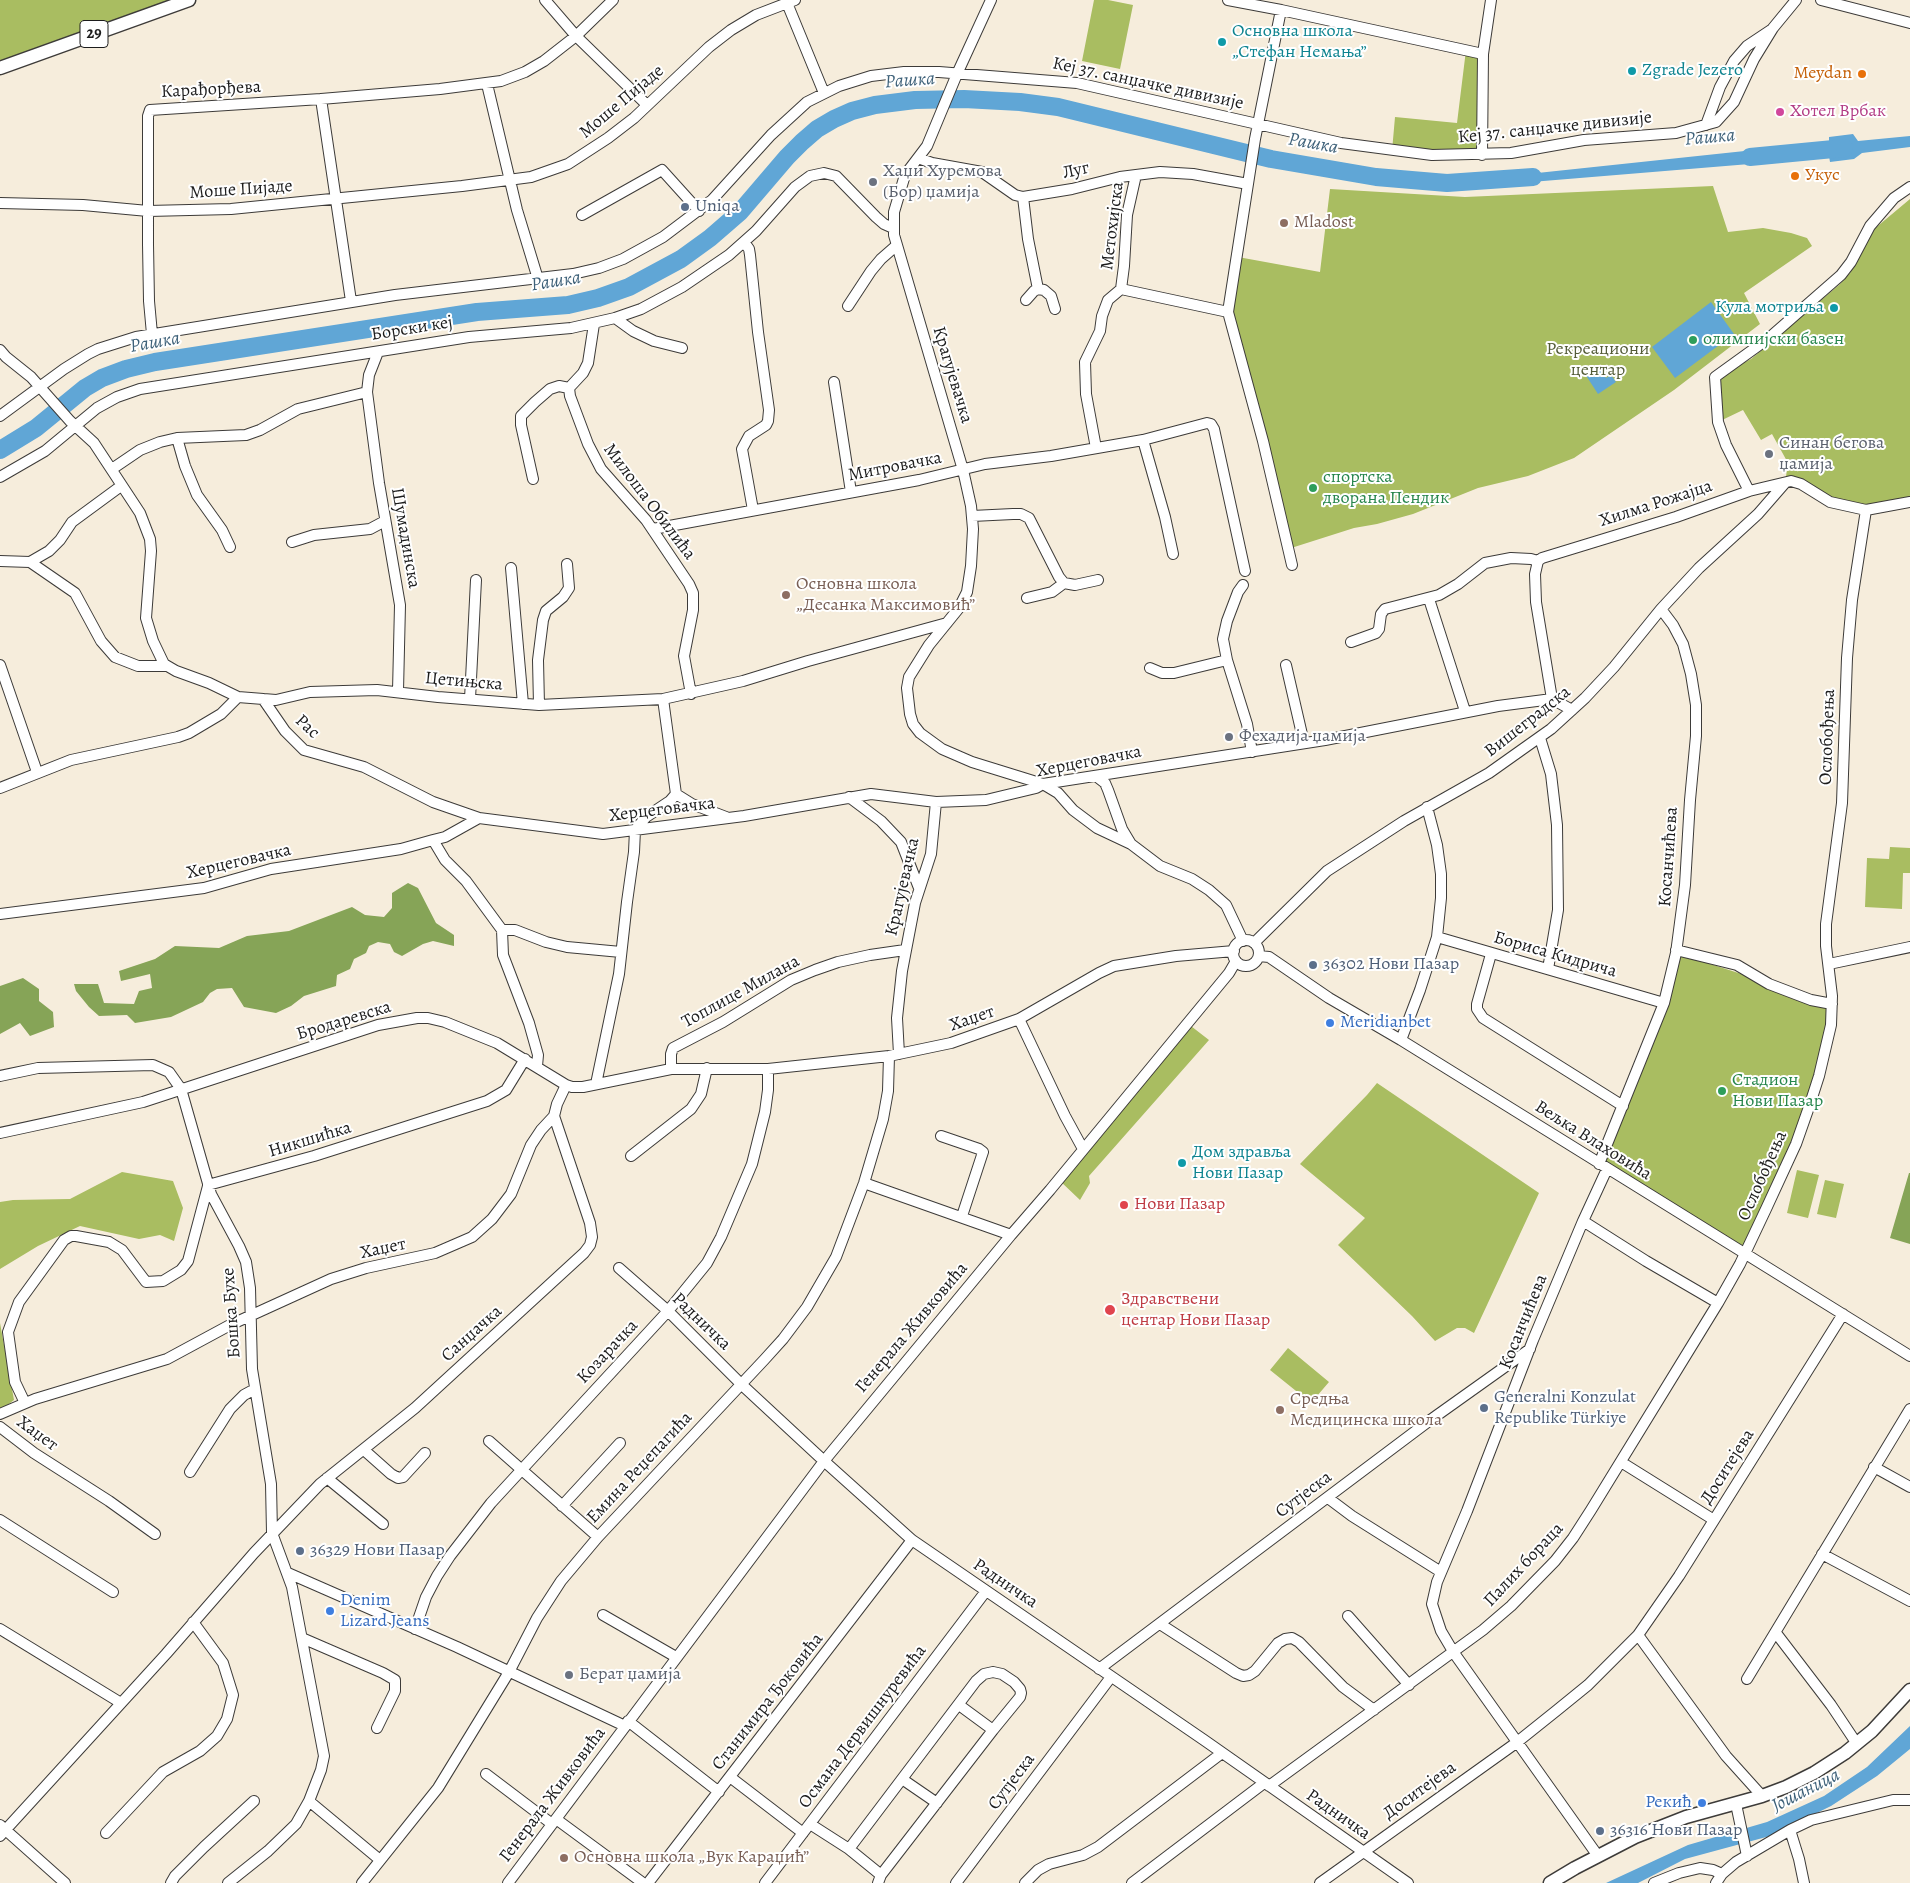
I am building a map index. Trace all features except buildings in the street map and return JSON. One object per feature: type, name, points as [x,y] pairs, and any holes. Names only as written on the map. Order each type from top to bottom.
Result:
[{"type":"main road","name":"29","points":[[0,68],[189,0]]},
{"type":"main road","points":[[1550,1883],[1616,1845],[1662,1826],[1709,1810],[1737,1809],[1814,1773],[1857,1744],[1883,1721],[1910,1690]]},
{"type":"street","points":[[545,0],[576,36],[647,105]]},
{"type":"street","name":"Карађорђева","points":[[148,210],[148,116],[150,110],[321,99],[488,84],[514,77],[534,67],[576,36],[612,0]]},
{"type":"street","name":"Крагујевачка","points":[[991,0],[952,84],[927,146],[908,168],[896,199],[893,228],[963,470],[972,516],[973,539],[969,585],[962,602],[920,657],[908,680],[908,697],[911,719],[920,733],[931,743],[960,758],[1043,784]]},
{"type":"street","points":[[1228,0],[1483,54]]},
{"type":"street","points":[[1482,155],[1483,54],[1492,0]]},
{"type":"street","points":[[1706,124],[1720,88],[1734,61],[1747,46],[1773,28],[1796,0]]},
{"type":"street","points":[[1821,0],[1910,23]]},
{"type":"street","points":[[791,2],[824,93]]},
{"type":"street","name":"Моше Пијаде","points":[[0,203],[148,210],[232,209],[510,181],[543,174],[568,164],[615,133],[709,47],[742,23],[756,15],[791,2]]},
{"type":"street","name":"Кеј 37. санџачке дивизије","points":[[1258,124],[1281,10]]},
{"type":"street","name":"Кеј 37. санџачке дивизије","points":[[0,416],[43,389],[64,369],[98,349],[152,334],[352,301],[586,272],[623,259],[663,237],[712,200],[785,121],[807,102],[854,81],[885,74],[923,72],[1032,78],[1077,83],[1341,144],[1432,155],[1482,155],[1530,151],[1584,140],[1676,132],[1716,122],[1734,102],[1749,68],[1773,28]]},
{"type":"street","points":[[488,84],[510,181],[538,279]]},
{"type":"street","points":[[321,99],[352,301]]},
{"type":"street","points":[[1258,124],[1228,312],[1263,442],[1292,565]]},
{"type":"street","points":[[918,158],[932,163],[982,172],[1015,195],[1024,198],[1028,239],[1038,289]]},
{"type":"street","points":[[582,215],[662,170],[699,211]]},
{"type":"street","name":"Луг","points":[[1024,198],[1136,175],[1160,172],[1182,173],[1248,184]]},
{"type":"street","name":"Борски кеј","points":[[0,476],[45,451],[72,423],[108,402],[140,389],[469,337],[557,330],[594,324],[641,309],[674,292],[715,265],[744,242],[805,178],[824,173],[836,176],[876,217],[884,224],[893,228]]},
{"type":"street","name":"Метохијска","points":[[1096,448],[1086,394],[1085,362],[1100,331],[1108,300],[1121,289],[1127,215],[1136,175]]},
{"type":"street","points":[[1749,491],[1726,445],[1718,422],[1715,377],[1769,338],[1841,275],[1851,262],[1870,226],[1894,198],[1910,187]]},
{"type":"street","points":[[148,210],[148,266],[152,334]]},
{"type":"street","points":[[744,242],[750,249],[758,332],[769,410],[768,421],[745,440],[742,449],[753,510]]},
{"type":"street","points":[[848,306],[880,259],[897,245]]},
{"type":"street","points":[[1026,300],[1031,293],[1038,289],[1044,290],[1052,296],[1055,309]]},
{"type":"street","points":[[1121,289],[1228,312]]},
{"type":"street","points":[[614,318],[633,331],[654,341],[682,348]]},
{"type":"street","points":[[533,479],[521,425],[521,416],[550,389],[559,386],[569,388],[585,369],[594,324]]},
{"type":"street","points":[[0,350],[43,389],[72,423],[94,443],[140,513],[150,538],[151,564],[146,618],[155,645],[167,666]]},
{"type":"street","name":"Шумадинска","points":[[378,352],[369,375],[368,392],[385,521],[400,605],[398,691]]},
{"type":"street","points":[[834,382],[851,492]]},
{"type":"street","name":"Милоша Обилића","points":[[569,388],[571,401],[597,462],[653,529],[689,584],[692,593],[692,624],[684,656],[691,694]]},
{"type":"street","points":[[112,469],[140,450],[160,442],[177,438],[246,435],[260,430],[298,409],[368,392]]},
{"type":"street","name":"Митровачка","points":[[653,529],[936,477],[994,463],[1051,456],[1143,440],[1211,424],[1222,460],[1245,571]]},
{"type":"street","points":[[177,438],[185,466],[197,495],[222,530],[230,546]]},
{"type":"street","points":[[1143,440],[1165,516],[1173,554]]},
{"type":"street","points":[[1785,483],[1790,481],[1801,484],[1830,502],[1866,510],[1910,502]]},
{"type":"street","name":"Хилма Рожајца","points":[[1351,642],[1376,633],[1379,629],[1381,614],[1385,609],[1429,599],[1449,590],[1480,566],[1491,561],[1522,558],[1538,561],[1546,556],[1676,518],[1749,491],[1785,483]]},
{"type":"street","name":"Вишеградска","points":[[1254,943],[1327,871],[1427,808],[1489,773],[1540,738],[1572,710],[1614,667],[1661,609],[1705,562],[1758,514],[1785,483]]},
{"type":"street","points":[[30,562],[55,546],[69,526],[80,515],[121,486]]},
{"type":"street","name":"Ослобођења","points":[[1745,1252],[1800,1135],[1820,1076],[1828,1041],[1832,1004],[1826,946],[1826,924],[1841,812],[1850,616],[1857,558],[1866,510]]},
{"type":"street","points":[[972,516],[1021,514],[1029,518],[1059,577],[1064,583],[1076,585],[1098,580]]},
{"type":"street","points":[[292,542],[314,535],[370,529],[385,521]]},
{"type":"street","points":[[0,561],[30,562],[75,593],[101,640],[115,657],[138,666],[167,666],[238,696],[262,700]]},
{"type":"street","points":[[1538,561],[1535,574],[1536,602],[1552,699],[1572,710]]},
{"type":"street","points":[[539,705],[538,660],[543,620],[546,611],[567,593],[570,583],[567,564]]},
{"type":"street","points":[[511,568],[523,704]]},
{"type":"street","points":[[470,699],[476,580]]},
{"type":"street","points":[[1027,598],[1052,592],[1064,583]]},
{"type":"street","points":[[1243,585],[1235,599],[1224,629],[1224,645],[1247,724],[1252,752]]},
{"type":"street","points":[[1429,599],[1465,711]]},
{"type":"street","name":"Косанчићева","points":[[1454,1653],[1441,1631],[1433,1608],[1433,1592],[1583,1221],[1623,1106],[1664,1003],[1676,950],[1686,869],[1696,711],[1687,654],[1676,630],[1661,609]]},
{"type":"street","name":"Цетињска","points":[[262,700],[276,700],[310,692],[377,690],[539,705],[663,699],[691,694],[947,623]]},
{"type":"street","points":[[1150,668],[1162,673],[1174,673],[1227,660]]},
{"type":"street","points":[[0,665],[37,772]]},
{"type":"street","points":[[1286,665],[1304,742]]},
{"type":"street","points":[[0,788],[37,772],[84,757],[178,737],[221,714],[238,696]]},
{"type":"street","points":[[596,1084],[619,974],[635,830],[646,817],[670,801],[676,789],[663,699]]},
{"type":"street","name":"Херцеговачка","points":[[433,802],[479,818],[595,833],[730,818],[849,797],[878,794],[936,802],[986,800],[1036,788],[1043,784],[1252,752],[1352,735],[1465,711],[1552,699]]},
{"type":"street","name":"Рас","points":[[262,700],[285,731],[304,750],[364,767],[433,802]]},
{"type":"street","points":[[1540,738],[1551,774],[1557,825],[1558,910],[1548,969]]},
{"type":"street","points":[[1096,776],[1104,783],[1108,790],[1122,829],[1131,844]]},
{"type":"street","points":[[1043,784],[1058,793],[1074,810],[1097,828],[1131,844],[1160,866],[1192,879],[1209,890],[1226,905],[1243,941]]},
{"type":"street","points":[[676,789],[698,807],[730,818]]},
{"type":"street","points":[[849,797],[880,821],[901,842],[919,888]]},
{"type":"street","name":"Крагујевачка","points":[[905,950],[909,925],[932,850],[936,802]]},
{"type":"street","points":[[1401,1040],[1437,937],[1441,898],[1441,874],[1437,845],[1427,808]]},
{"type":"street","name":"Херцеговачка","points":[[0,914],[187,891],[228,882],[271,869],[401,849],[445,837],[479,818]]},
{"type":"street","points":[[433,840],[445,860],[466,881],[502,930],[504,955],[534,1037],[538,1055],[537,1066]]},
{"type":"street","points":[[502,930],[515,930],[546,942],[567,947],[621,952]]},
{"type":"street","name":"Бориса Кидрича","points":[[1437,937],[1664,1003]]},
{"type":"street","points":[[1243,941],[1254,943],[1259,950],[1259,956],[1256,961],[1249,966],[1244,966],[1236,961],[1234,951],[1236,945],[1243,941]]},
{"type":"street","points":[[1829,964],[1910,947]]},
{"type":"street","name":"Емина Реџепагића","points":[[362,1883],[438,1788],[508,1672],[551,1595],[598,1537],[783,1339],[815,1294],[836,1257],[864,1183],[883,1119],[894,1055],[905,950]]},
{"type":"street","name":"Топлице Милана","points":[[671,1069],[673,1048],[723,1022],[791,980],[838,962],[905,950]]},
{"type":"street","points":[[1676,950],[1738,965],[1769,984],[1811,1000],[1832,1004]]},
{"type":"street","name":"Хаџет","points":[[0,1414],[25,1403],[167,1359],[230,1325],[340,1276],[366,1268],[435,1254],[477,1235],[512,1194],[531,1145],[554,1116],[557,1104],[566,1085],[578,1087],[671,1069],[768,1069],[894,1055],[960,1041],[1019,1019],[1114,966],[1176,956],[1234,951]]},
{"type":"street","points":[[1491,954],[1477,1004],[1477,1009],[1483,1018],[1623,1106]]},
{"type":"street","name":"Вељка Влаховића","points":[[1259,956],[1269,958],[1329,998],[1401,1040],[1910,1356]]},
{"type":"street","name":"Генерала Живковића","points":[[508,1883],[824,1461],[1229,973],[1236,961]]},
{"type":"street","name":"Бродаревска","points":[[0,1134],[143,1102],[378,1025],[417,1018],[428,1018],[445,1022],[497,1043],[566,1085]]},
{"type":"street","points":[[1019,1019],[1065,1116],[1083,1149]]},
{"type":"street","name":"Никшићка","points":[[208,1185],[314,1156],[487,1101],[506,1090],[525,1059]]},
{"type":"street","points":[[0,1076],[38,1068],[153,1065],[169,1072],[181,1089],[208,1185],[188,1261],[181,1270],[163,1281],[146,1282],[116,1245],[89,1237],[67,1237],[19,1302],[10,1326],[8,1337],[15,1382],[25,1403]]},
{"type":"street","points":[[632,1156],[692,1109],[701,1094],[707,1068]]},
{"type":"street","name":"Козарачка","points":[[415,1629],[426,1597],[450,1556],[491,1503],[668,1311],[707,1263],[721,1238],[752,1164],[763,1124],[768,1090],[768,1069]]},
{"type":"street","name":"Санџачка","points":[[2,1830],[166,1654],[272,1533],[327,1478],[415,1408],[482,1349],[580,1257],[590,1244],[592,1237],[590,1223],[554,1116]]},
{"type":"street","points":[[941,1136],[979,1149],[982,1152],[962,1216]]},
{"type":"street","points":[[864,1183],[962,1216],[1011,1235]]},
{"type":"street","name":"Бошка Бухе","points":[[208,1185],[213,1200],[246,1262],[250,1288],[251,1359],[271,1484],[272,1533]]},
{"type":"street","points":[[1583,1221],[1718,1303]]},
{"type":"street","name":"Палих бораца","points":[[1132,1883],[1266,1785],[1454,1653],[1506,1611],[1544,1573],[1576,1534],[1718,1303],[1745,1252]]},
{"type":"street","name":"Радничка","points":[[619,1268],[668,1311],[741,1384],[912,1540],[1408,1883]]},
{"type":"street","name":"Доситејева","points":[[1320,1883],[1516,1743],[1588,1685],[1638,1635],[1674,1583],[1843,1314]]},
{"type":"street","name":"Сутјеска","points":[[1099,1669],[1429,1421],[1530,1349]]},
{"type":"street","points":[[190,1472],[230,1409],[244,1395],[255,1389]]},
{"type":"street","points":[[1747,1679],[1910,1409]]},
{"type":"street","name":"Хаџет","points":[[0,1427],[34,1453],[109,1501],[155,1534]]},
{"type":"street","points":[[488,1440],[598,1537]]},
{"type":"street","points":[[562,1506],[620,1443]]},
{"type":"street","points":[[364,1450],[398,1478],[403,1477],[425,1453]]},
{"type":"street","points":[[1621,1462],[1714,1520]]},
{"type":"street","points":[[1874,1467],[1910,1487]]},
{"type":"street","points":[[327,1478],[383,1524]]},
{"type":"street","points":[[1328,1498],[1352,1516],[1441,1572]]},
{"type":"street","points":[[0,1520],[113,1592]]},
{"type":"street","points":[[228,1883],[296,1824],[309,1801],[321,1770],[324,1756],[288,1573],[272,1533]]},
{"type":"street","name":"Станимира Ђоковића","points":[[648,1883],[912,1540]]},
{"type":"street","points":[[1822,1554],[1910,1601]]},
{"type":"street","name":"Генерала Живковића","points":[[288,1573],[626,1723]]},
{"type":"street","name":"Османа Дервишнуревића","points":[[765,1883],[986,1591]]},
{"type":"street","points":[[603,1615],[676,1657]]},
{"type":"street","points":[[1348,1616],[1409,1685]]},
{"type":"street","points":[[106,1833],[163,1772],[200,1751],[217,1736],[227,1719],[233,1695],[223,1663],[193,1622]]},
{"type":"street","points":[[1160,1624],[1243,1676],[1255,1671],[1278,1643],[1292,1638],[1299,1642],[1343,1687],[1374,1710]]},
{"type":"street","points":[[0,1629],[121,1703]]},
{"type":"street","points":[[1776,1633],[1831,1705],[1857,1744]]},
{"type":"street","points":[[1638,1635],[1726,1756],[1762,1796]]},
{"type":"street","points":[[302,1638],[376,1669],[395,1680],[395,1691],[377,1728]]},
{"type":"street","points":[[1454,1653],[1516,1743],[1598,1856]]},
{"type":"street","points":[[730,1777],[807,1828],[850,1848],[879,1879],[1020,1697],[1020,1688],[998,1672],[984,1674],[976,1681],[850,1848]]},
{"type":"street","name":"Сутјеска","points":[[956,1883],[1111,1678]]},
{"type":"street","points":[[959,1705],[993,1730]]},
{"type":"street","points":[[626,1723],[719,1792]]},
{"type":"street","points":[[1026,1883],[1038,1870],[1049,1864],[1083,1855],[1098,1847],[1222,1753]]},
{"type":"street","points":[[486,1774],[644,1883]]},
{"type":"street","points":[[902,1779],[937,1803]]},
{"type":"street","points":[[1716,1883],[1722,1874],[1747,1856],[1790,1830],[1822,1816],[1893,1800],[1910,1800]]},
{"type":"street","points":[[171,1883],[175,1876],[204,1847],[254,1801]]},
{"type":"street","points":[[309,1801],[380,1860]]},
{"type":"street","points":[[1737,1809],[1747,1856]]},
{"type":"street","points":[[2,1830],[65,1883]]},
{"type":"street","points":[[1790,1830],[1795,1842],[1804,1883]]},
{"type":"street","points":[[1654,1883],[1679,1873],[1700,1868],[1722,1874]]},
{"type":"green space","points":[[0,0],[189,0],[0,68]]},
{"type":"green space","points":[[1094,0],[1108,0],[1133,5],[1120,69],[1082,61]]},
{"type":"green space","points":[[1466,50],[1483,54],[1482,155],[1392,151],[1395,117],[1457,123]]},
{"type":"green space","name":"Рекреациони центар","points":[[1713,186],[1728,232],[1763,228],[1807,238],[1812,246],[1744,293],[1760,324],[1674,390],[1574,458],[1528,476],[1478,488],[1413,514],[1354,528],[1288,549],[1228,312],[1238,257],[1320,272],[1330,189],[1465,197]]},
{"type":"green space","points":[[1910,199],[1910,502],[1884,506],[1835,504],[1809,488],[1785,483],[1788,463],[1772,434],[1761,440],[1743,410],[1718,422],[1715,377],[1751,359],[1839,285],[1850,273],[1873,230]]},
{"type":"green space","points":[[1890,847],[1910,848],[1910,873],[1903,873],[1902,909],[1865,907],[1867,858],[1889,859]]},
{"type":"green space","points":[[408,883],[418,888],[436,923],[454,935],[454,946],[433,941],[423,944],[402,956],[394,952],[390,944],[378,942],[369,946],[366,953],[354,959],[350,969],[337,975],[336,986],[304,996],[291,1006],[276,1013],[244,1007],[232,988],[217,989],[210,993],[203,1002],[171,1017],[135,1023],[127,1015],[99,1016],[76,991],[74,984],[98,984],[104,1003],[134,1004],[139,991],[152,988],[150,974],[121,981],[119,971],[155,959],[175,946],[219,948],[247,936],[289,931],[352,907],[365,915],[384,917],[392,908],[392,893]]},
{"type":"green space","name":"Стадион Нови Пазар","points":[[1676,953],[1832,1003],[1819,1076],[1745,1253],[1599,1164],[1664,1003]]},
{"type":"green space","points":[[23,978],[39,989],[39,1001],[53,1012],[54,1027],[30,1036],[20,1023],[0,1034],[0,986]]},
{"type":"green space","points":[[1187,1023],[1209,1040],[1089,1176],[1090,1183],[1080,1200],[1059,1180]]},
{"type":"green space","points":[[1377,1083],[1539,1193],[1474,1333],[1465,1328],[1457,1328],[1435,1341],[1412,1316],[1338,1245],[1365,1218],[1300,1164]]},
{"type":"green space","points":[[1797,1170],[1819,1175],[1808,1218],[1787,1213]]},
{"type":"green space","points":[[122,1172],[173,1181],[183,1208],[174,1241],[160,1235],[139,1239],[80,1226],[38,1246],[0,1269],[0,1202],[70,1199]]},
{"type":"green space","points":[[1910,1173],[1910,1244],[1890,1238]]},
{"type":"green space","points":[[1825,1180],[1844,1184],[1836,1218],[1817,1214]]},
{"type":"green space","points":[[0,1323],[14,1400],[0,1411]]},
{"type":"green space","points":[[1288,1348],[1329,1382],[1311,1403],[1270,1370]]},
{"type":"water","points":[[1853,134],[1858,141],[1910,136],[1910,147],[1862,153],[1854,159],[1830,162],[1829,156],[1822,157],[1821,144],[1829,143],[1829,137]]},
{"type":"water","name":"Рашка","points":[[1773,148],[1774,162],[1507,184],[1509,176]]},
{"type":"water","name":"олимпијски базен","points":[[1711,302],[1734,334],[1675,378],[1652,347]]},
{"type":"water","points":[[1597,366],[1606,378],[1611,375],[1616,382],[1598,394],[1585,374]]},
{"type":"water","points":[[1910,1726],[1910,1749],[1877,1776],[1831,1806],[1770,1836],[1685,1859],[1638,1883],[1606,1883],[1688,1845],[1767,1822],[1824,1796],[1867,1767]]},
{"type":"waterway","name":"Рашка","points":[[0,450],[36,428],[85,388],[102,378],[126,369],[155,362],[477,312],[568,305],[598,298],[629,287],[681,259],[710,238],[740,212],[787,157],[817,129],[852,111],[875,105],[915,100],[964,99],[1020,102],[1058,107],[1271,159],[1376,177],[1447,183],[1533,177]]},
{"type":"waterway","name":"Рашка","points":[[1750,157],[1844,148]]},
{"type":"place","name":"Основна школа „Стефан Немања”","points":[[1222,42]]},
{"type":"place","name":"Zgrade Jezero","points":[[1632,71]]},
{"type":"place","name":"Meydan","points":[[1862,74]]},
{"type":"place","name":"Хотел Врбак","points":[[1780,112]]},
{"type":"place","name":"Укус","points":[[1795,176]]},
{"type":"place","name":"Хаџи Хуремова (Бор) џамија","points":[[873,182]]},
{"type":"place","name":"Uniqa","points":[[685,207]]},
{"type":"place","name":"Mladost","points":[[1284,223]]},
{"type":"place","name":"Кула мотриља","points":[[1834,308]]},
{"type":"place","name":"олимпијски базен","points":[[1693,340]]},
{"type":"place","name":"Синан бегова џамија","points":[[1769,454]]},
{"type":"place","name":"спортска дворана Пендик","points":[[1313,488]]},
{"type":"place","name":"Основна школа „Десанка Максимовић”","points":[[786,595]]},
{"type":"place","name":"Фехадија џамија","points":[[1229,737]]},
{"type":"place","name":"36302 Нови Пазар","points":[[1313,965]]},
{"type":"place","name":"Meridianbet","points":[[1330,1023]]},
{"type":"place","name":"Стадион Нови Пазар","points":[[1722,1091]]},
{"type":"place","name":"Дом здравља Нови Пазар","points":[[1182,1163]]},
{"type":"place","name":"Нови Пазар","points":[[1124,1205]]},
{"type":"place","name":"Здравствени центар Нови Пазар","points":[[1110,1310]]},
{"type":"place","name":"Generalni Konzulat Republike Türkiye","points":[[1484,1408]]},
{"type":"place","name":"Средња Медицинска школа","points":[[1280,1410]]},
{"type":"place","name":"36329 Нови Пазар","points":[[300,1551]]},
{"type":"place","name":"Denim Lizard Jeans","points":[[330,1611]]},
{"type":"place","name":"Берат џамија","points":[[569,1675]]},
{"type":"place","name":"Рекић","points":[[1702,1803]]},
{"type":"place","name":"36316 Нови Пазар","points":[[1600,1831]]},
{"type":"place","name":"Основна школа „Вук Караџић”","points":[[564,1858]]},
{"type":"water label","name":"Јошаница","points":[[1806,1791]]}]
